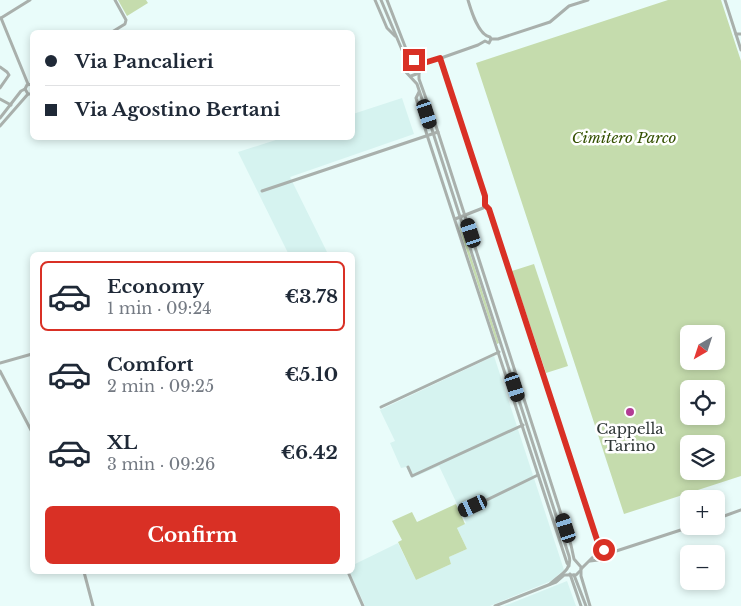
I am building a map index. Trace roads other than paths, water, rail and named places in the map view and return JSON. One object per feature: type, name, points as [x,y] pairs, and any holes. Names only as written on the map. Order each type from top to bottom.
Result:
[{"type":"street","points":[[0,126],[16,108],[30,84],[0,18],[30,0]]},
{"type":"street","points":[[114,0],[126,18],[126,23],[115,30]]},
{"type":"street","points":[[375,0],[387,28],[396,37]]},
{"type":"street","points":[[381,0],[405,57],[404,70],[410,75],[419,91],[460,216],[524,424],[563,534],[570,572],[577,593],[586,606]]},
{"type":"street","points":[[387,0],[406,52],[412,60],[417,62],[427,62],[485,41],[489,42],[491,39],[498,39],[544,24],[555,18],[569,6],[588,0]]},
{"type":"street","points":[[725,0],[741,50]]},
{"type":"street","points":[[469,1],[475,21],[486,36],[489,36],[491,39]]},
{"type":"street","points":[[736,34],[741,34]]},
{"type":"street","points":[[485,41],[486,36]]},
{"type":"street","points":[[440,58],[485,196],[485,205],[489,209],[600,549],[608,554]]},
{"type":"street","points":[[406,63],[412,60]]},
{"type":"street","points":[[417,62],[420,70],[419,79],[438,132],[574,559],[581,570],[586,606]]},
{"type":"street","points":[[410,75],[417,74],[427,62]]},
{"type":"street","points":[[0,67],[9,75],[0,88]]},
{"type":"street","points":[[419,91],[416,98],[427,135],[501,352]]},
{"type":"street","points":[[0,118],[20,93],[30,93]]},
{"type":"street","points":[[0,99],[11,105]]},
{"type":"street","points":[[262,191],[438,132]]},
{"type":"street","points":[[455,219],[481,209],[485,205]]},
{"type":"street","points":[[382,406],[508,349]]},
{"type":"street","points":[[0,363],[30,355]]},
{"type":"street","points":[[0,371],[30,428]]},
{"type":"street","points":[[408,467],[412,476],[531,421]]},
{"type":"street","points":[[524,424],[554,526],[567,563],[570,566]]},
{"type":"street","points":[[462,512],[538,475]]},
{"type":"street","points":[[725,515],[741,510]]},
{"type":"street","points":[[554,526],[563,534]]},
{"type":"street","points":[[550,584],[570,566],[598,560],[602,561],[605,560],[608,554],[680,530]]},
{"type":"street","points":[[495,606],[556,582],[564,576],[578,574],[600,549]]},
{"type":"street","points":[[595,555],[598,560]]},
{"type":"street","points":[[85,574],[93,606]]},
{"type":"street","points":[[349,574],[363,606]]},
{"type":"street","points":[[572,575],[586,606]]},
{"type":"street","points":[[577,593],[586,606]]},
{"type":"street","points":[[582,595],[582,600]]},
{"type":"place","name":"Cappella Tarino","points":[[630,412]]},
{"type":"park label","name":"Cimitero Parco","points":[[624,138]]}]
